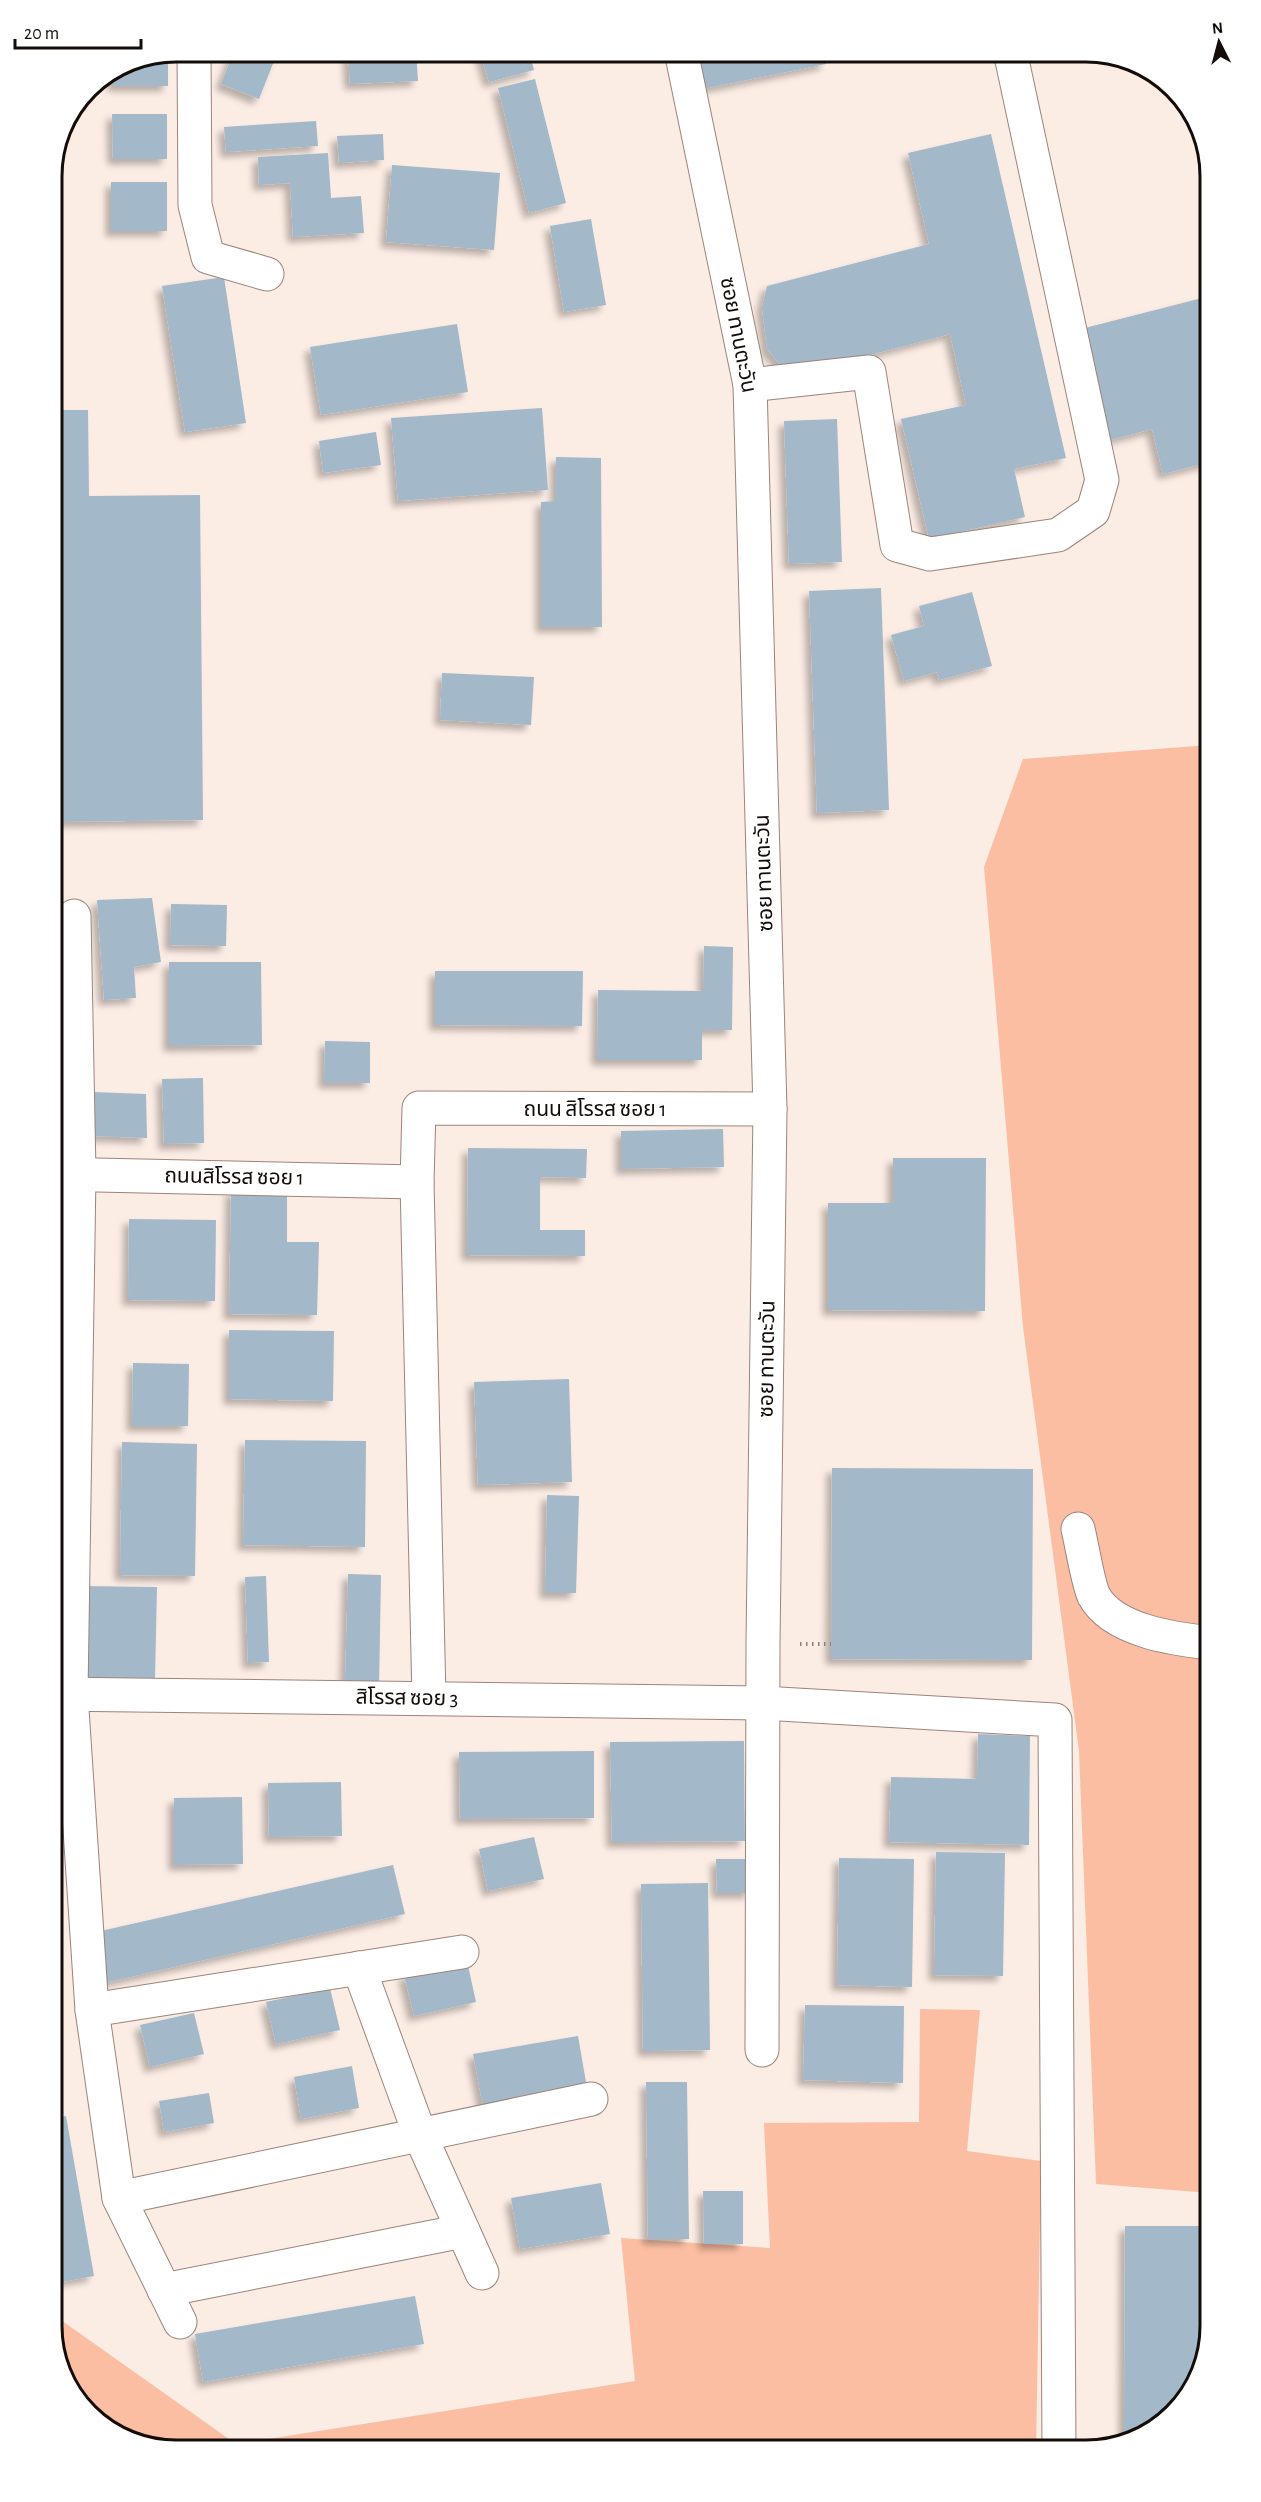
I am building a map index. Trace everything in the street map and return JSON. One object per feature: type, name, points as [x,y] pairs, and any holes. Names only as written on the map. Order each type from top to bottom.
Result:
[{"type":"street","points":[[194,62],[195,205],[208,257],[267,274]]},
{"type":"street","name":"ซอย ทานตะวัน","points":[[683,62],[750,385],[771,1109],[762,1703],[762,2050]]},
{"type":"street","points":[[750,385],[869,372],[897,545],[930,554],[1058,535],[1093,511],[1102,480],[1012,62]]},
{"type":"street","points":[[62,1564],[65,1173],[74,916]]},
{"type":"street","name":"ถนน สิโรรส ซอย 1","points":[[417,1182],[419,1108],[771,1109]]},
{"type":"street","name":"ถนนสิโรรส ซอย 1","points":[[65,1173],[417,1182]]},
{"type":"street","points":[[417,1182],[429,1698]]},
{"type":"street","points":[[1078,1529],[1094,1596],[1113,1617],[1161,1637],[1200,1642]]},
{"type":"street","name":"สิโรรส ซอย 3","points":[[62,1694],[762,1703],[1055,1720],[1059,2440]]},
{"type":"street","points":[[62,1704],[92,2010],[119,2198],[180,2322]]},
{"type":"street","points":[[92,2010],[462,1952]]},
{"type":"street","points":[[359,1968],[420,2135],[482,2273]]},
{"type":"street","points":[[119,2198],[591,2099]]},
{"type":"street","points":[[164,2290],[463,2231]]},
{"type":"shaded area","points":[[1200,746],[1200,2192],[1096,2184],[1079,1751],[1023,1327],[984,867],[1023,759]]},
{"type":"shaded area","points":[[920,2009],[980,2010],[967,2151],[1041,2161],[1036,2440],[261,2440],[635,2381],[621,2238],[770,2248],[764,2123],[919,2122]]},
{"type":"shaded area","points":[[62,2321],[230,2440],[153,2438],[125,2429],[112,2421],[90,2402],[70,2370],[65,2356]]},
{"type":"building","points":[[168,62],[168,86],[113,86],[113,80],[125,73],[146,65]]},
{"type":"building","points":[[230,62],[274,62],[259,99],[221,84]]},
{"type":"building","points":[[349,62],[417,62],[418,81],[350,84]]},
{"type":"building","points":[[483,62],[532,62],[534,70],[489,82]]},
{"type":"building","points":[[697,62],[826,62],[826,64],[703,89]]},
{"type":"building","points":[[535,79],[566,203],[529,213],[498,88]]},
{"type":"building","points":[[112,114],[167,114],[167,159],[113,159]]},
{"type":"building","points":[[316,121],[318,146],[226,152],[224,127]]},
{"type":"building","points":[[383,134],[384,160],[339,163],[337,136]]},
{"type":"building","points":[[991,134],[1066,458],[1014,469],[1025,517],[929,539],[901,419],[966,405],[950,334],[790,376],[767,349],[762,307],[767,286],[929,244],[908,153]]},
{"type":"building","points":[[328,153],[331,198],[361,196],[364,233],[293,237],[290,183],[259,185],[258,157]]},
{"type":"building","points":[[392,165],[500,173],[494,250],[386,242]]},
{"type":"building","points":[[111,182],[167,182],[167,231],[111,231]]},
{"type":"building","points":[[591,219],[606,305],[564,312],[550,226]]},
{"type":"building","points":[[224,277],[246,423],[185,432],[162,286]]},
{"type":"building","points":[[1200,299],[1200,465],[1163,474],[1152,429],[1110,440],[1081,329]]},
{"type":"building","points":[[457,324],[468,392],[321,415],[310,347]]},
{"type":"building","points":[[542,408],[548,490],[398,501],[391,418]]},
{"type":"building","points":[[62,410],[88,410],[89,496],[200,495],[203,820],[62,822]]},
{"type":"building","points":[[837,419],[842,562],[789,564],[784,421]]},
{"type":"building","points":[[376,432],[381,465],[323,473],[319,441]]},
{"type":"building","points":[[556,457],[601,458],[602,627],[541,627],[541,502],[556,501]]},
{"type":"building","points":[[881,588],[889,810],[817,813],[809,591]]},
{"type":"building","points":[[972,592],[992,666],[939,680],[937,672],[904,681],[891,635],[924,626],[919,606]]},
{"type":"building","points":[[442,673],[534,677],[531,725],[440,720]]},
{"type":"building","points":[[152,898],[161,962],[134,967],[136,998],[104,1000],[97,900]]},
{"type":"building","points":[[171,904],[227,905],[226,946],[170,945]]},
{"type":"building","points":[[704,946],[733,947],[732,1030],[702,1030],[702,1060],[597,1060],[598,990],[703,991]]},
{"type":"building","points":[[169,962],[261,962],[262,1045],[169,1046]]},
{"type":"building","points":[[435,971],[583,971],[582,1026],[435,1025]]},
{"type":"building","points":[[325,1041],[370,1042],[370,1083],[324,1083]]},
{"type":"building","points":[[203,1078],[204,1143],[164,1144],[162,1079]]},
{"type":"building","points":[[92,1092],[146,1094],[147,1138],[92,1136]]},
{"type":"building","points":[[723,1129],[724,1167],[621,1169],[621,1131]]},
{"type":"building","points":[[468,1148],[587,1149],[586,1178],[540,1177],[540,1230],[585,1230],[585,1256],[467,1255]]},
{"type":"building","points":[[893,1158],[986,1158],[985,1311],[828,1310],[828,1203],[893,1203]]},
{"type":"building","points":[[231,1190],[287,1191],[287,1242],[319,1242],[317,1315],[229,1314]]},
{"type":"building","points":[[129,1219],[216,1220],[215,1301],[128,1300]]},
{"type":"building","points":[[229,1330],[334,1331],[333,1401],[229,1399]]},
{"type":"building","points":[[133,1363],[189,1364],[188,1426],[132,1426]]},
{"type":"building","points":[[569,1379],[572,1482],[478,1485],[474,1382]]},
{"type":"building","points":[[245,1440],[366,1441],[365,1547],[243,1545]]},
{"type":"building","points":[[122,1442],[197,1444],[195,1576],[120,1575]]},
{"type":"building","points":[[832,1468],[1033,1469],[1032,1660],[831,1659]]},
{"type":"building","points":[[547,1495],[579,1496],[576,1593],[545,1593]]},
{"type":"building","points":[[348,1574],[381,1575],[379,1687],[345,1685]]},
{"type":"building","points":[[266,1576],[269,1662],[248,1663],[245,1577]]},
{"type":"building","points":[[80,1586],[157,1587],[155,1678],[79,1677]]},
{"type":"building","points":[[62,1710],[74,1824],[62,1825]]},
{"type":"building","points":[[978,1734],[1030,1736],[1029,1845],[889,1842],[891,1777],[977,1779]]},
{"type":"building","points":[[744,1741],[745,1841],[612,1842],[610,1742]]},
{"type":"building","points":[[594,1751],[594,1818],[460,1819],[459,1752]]},
{"type":"building","points":[[341,1782],[342,1836],[269,1837],[268,1783]]},
{"type":"building","points":[[242,1797],[243,1864],[174,1865],[174,1798]]},
{"type":"building","points":[[534,1837],[544,1879],[488,1891],[479,1849]]},
{"type":"building","points":[[936,1852],[1005,1853],[1003,1976],[934,1975]]},
{"type":"building","points":[[839,1858],[914,1859],[912,1987],[837,1985]]},
{"type":"building","points":[[716,1859],[750,1859],[751,1893],[717,1893]]},
{"type":"building","points":[[393,1865],[405,1914],[104,1983],[92,1933]]},
{"type":"building","points":[[708,1883],[710,2050],[643,2051],[641,1884]]},
{"type":"building","points":[[467,1961],[476,2002],[414,2016],[404,1975]]},
{"type":"building","points":[[330,1988],[340,2030],[276,2044],[266,2002]]},
{"type":"building","points":[[805,2005],[904,2006],[903,2083],[803,2080]]},
{"type":"building","points":[[194,2013],[204,2054],[150,2067],[140,2025]]},
{"type":"building","points":[[578,2036],[587,2088],[483,2106],[473,2054]]},
{"type":"building","points":[[352,2066],[359,2108],[301,2119],[294,2077]]},
{"type":"building","points":[[646,2082],[687,2082],[689,2239],[648,2239]]},
{"type":"building","points":[[209,2093],[214,2123],[164,2132],[159,2101]]},
{"type":"building","points":[[66,2116],[94,2276],[62,2282],[62,2117]]},
{"type":"building","points":[[601,2183],[610,2234],[520,2249],[511,2198]]},
{"type":"building","points":[[703,2191],[743,2191],[743,2244],[704,2244]]},
{"type":"building","points":[[1125,2226],[1200,2226],[1200,2327],[1199,2342],[1191,2370],[1180,2390],[1161,2412],[1136,2429],[1124,2434]]},
{"type":"building","points":[[415,2296],[424,2344],[203,2382],[195,2334]]}]
